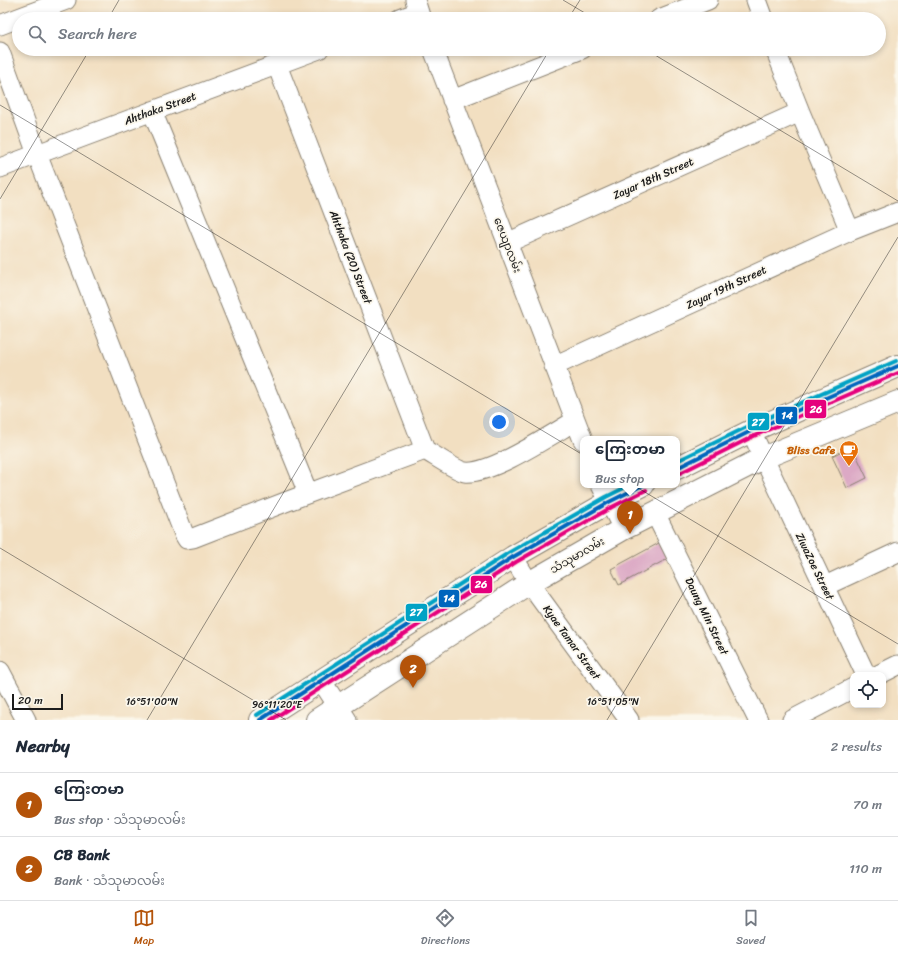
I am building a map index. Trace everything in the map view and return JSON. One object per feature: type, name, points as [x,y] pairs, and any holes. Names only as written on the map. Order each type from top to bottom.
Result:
[{"type":"main road","points":[[680,466],[750,431],[898,366]]},
{"type":"main road","name":"သံသုမာလမ်း","points":[[316,720],[343,713],[529,583],[623,529],[763,458],[898,402]]},
{"type":"main road","points":[[260,720],[513,557],[605,494],[630,488]]},
{"type":"street","points":[[34,12],[66,0]]},
{"type":"street","points":[[677,12],[708,0]]},
{"type":"street","points":[[756,0],[760,12]]},
{"type":"street","points":[[0,25],[12,20]]},
{"type":"street","points":[[0,52],[37,154],[187,539],[425,450],[464,472],[472,472],[490,468],[576,421]]},
{"type":"street","name":"Ahthaka Street","points":[[0,168],[301,56]]},
{"type":"street","name":"ဇေယျာလမ်း","points":[[436,56],[582,436]]},
{"type":"street","points":[[452,100],[564,56]]},
{"type":"street","points":[[778,56],[850,231]]},
{"type":"street","name":"Ahthaka (20) Street","points":[[277,65],[425,450]]},
{"type":"street","points":[[152,111],[308,494]]},
{"type":"street","name":"Zayar 18th Street","points":[[507,243],[800,112]]},
{"type":"street","name":"Zayar 19th Street","points":[[554,366],[850,231],[898,212]]},
{"type":"street","name":"ZiwaZoe Street","points":[[750,431],[865,672]]},
{"type":"street","points":[[605,494],[623,529]]},
{"type":"street","name":"Daung Min Street","points":[[655,513],[758,720]]},
{"type":"street","points":[[825,586],[898,552]]},
{"type":"street","name":"Kyae Tamar Street","points":[[513,557],[529,583],[629,720]]},
{"type":"street","points":[[884,672],[898,665]]},
{"type":"street","points":[[0,671],[21,718]]},
{"type":"street","points":[[321,680],[343,713]]},
{"type":"street","points":[[792,720],[850,690]]},
{"type":"building","name":"Bliss Cafe","points":[[852,446],[867,478],[847,488],[832,456]]},
{"type":"building","points":[[659,543],[667,559],[619,585],[611,569]]},
{"type":"transit line","name":"27","points":[[680,460],[749,426],[896,361]]},
{"type":"transit line","name":"14","points":[[680,466],[751,431],[898,366]]},
{"type":"transit line","name":"26","points":[[680,473],[754,436],[898,373]]},
{"type":"transit line","name":"27","points":[[257,715],[510,552],[624,488]]},
{"type":"transit line","name":"14","points":[[260,720],[513,557],[609,502],[637,488]]},
{"type":"transit line","name":"26","points":[[271,720],[516,562],[612,507],[646,490]]},
{"type":"place","name":"Bliss Cafe","points":[[849,467]]},
{"type":"place","name":"ကြေးတမာ","points":[[630,534]]},
{"type":"place","name":"CB Bank","points":[[413,688]]}]
